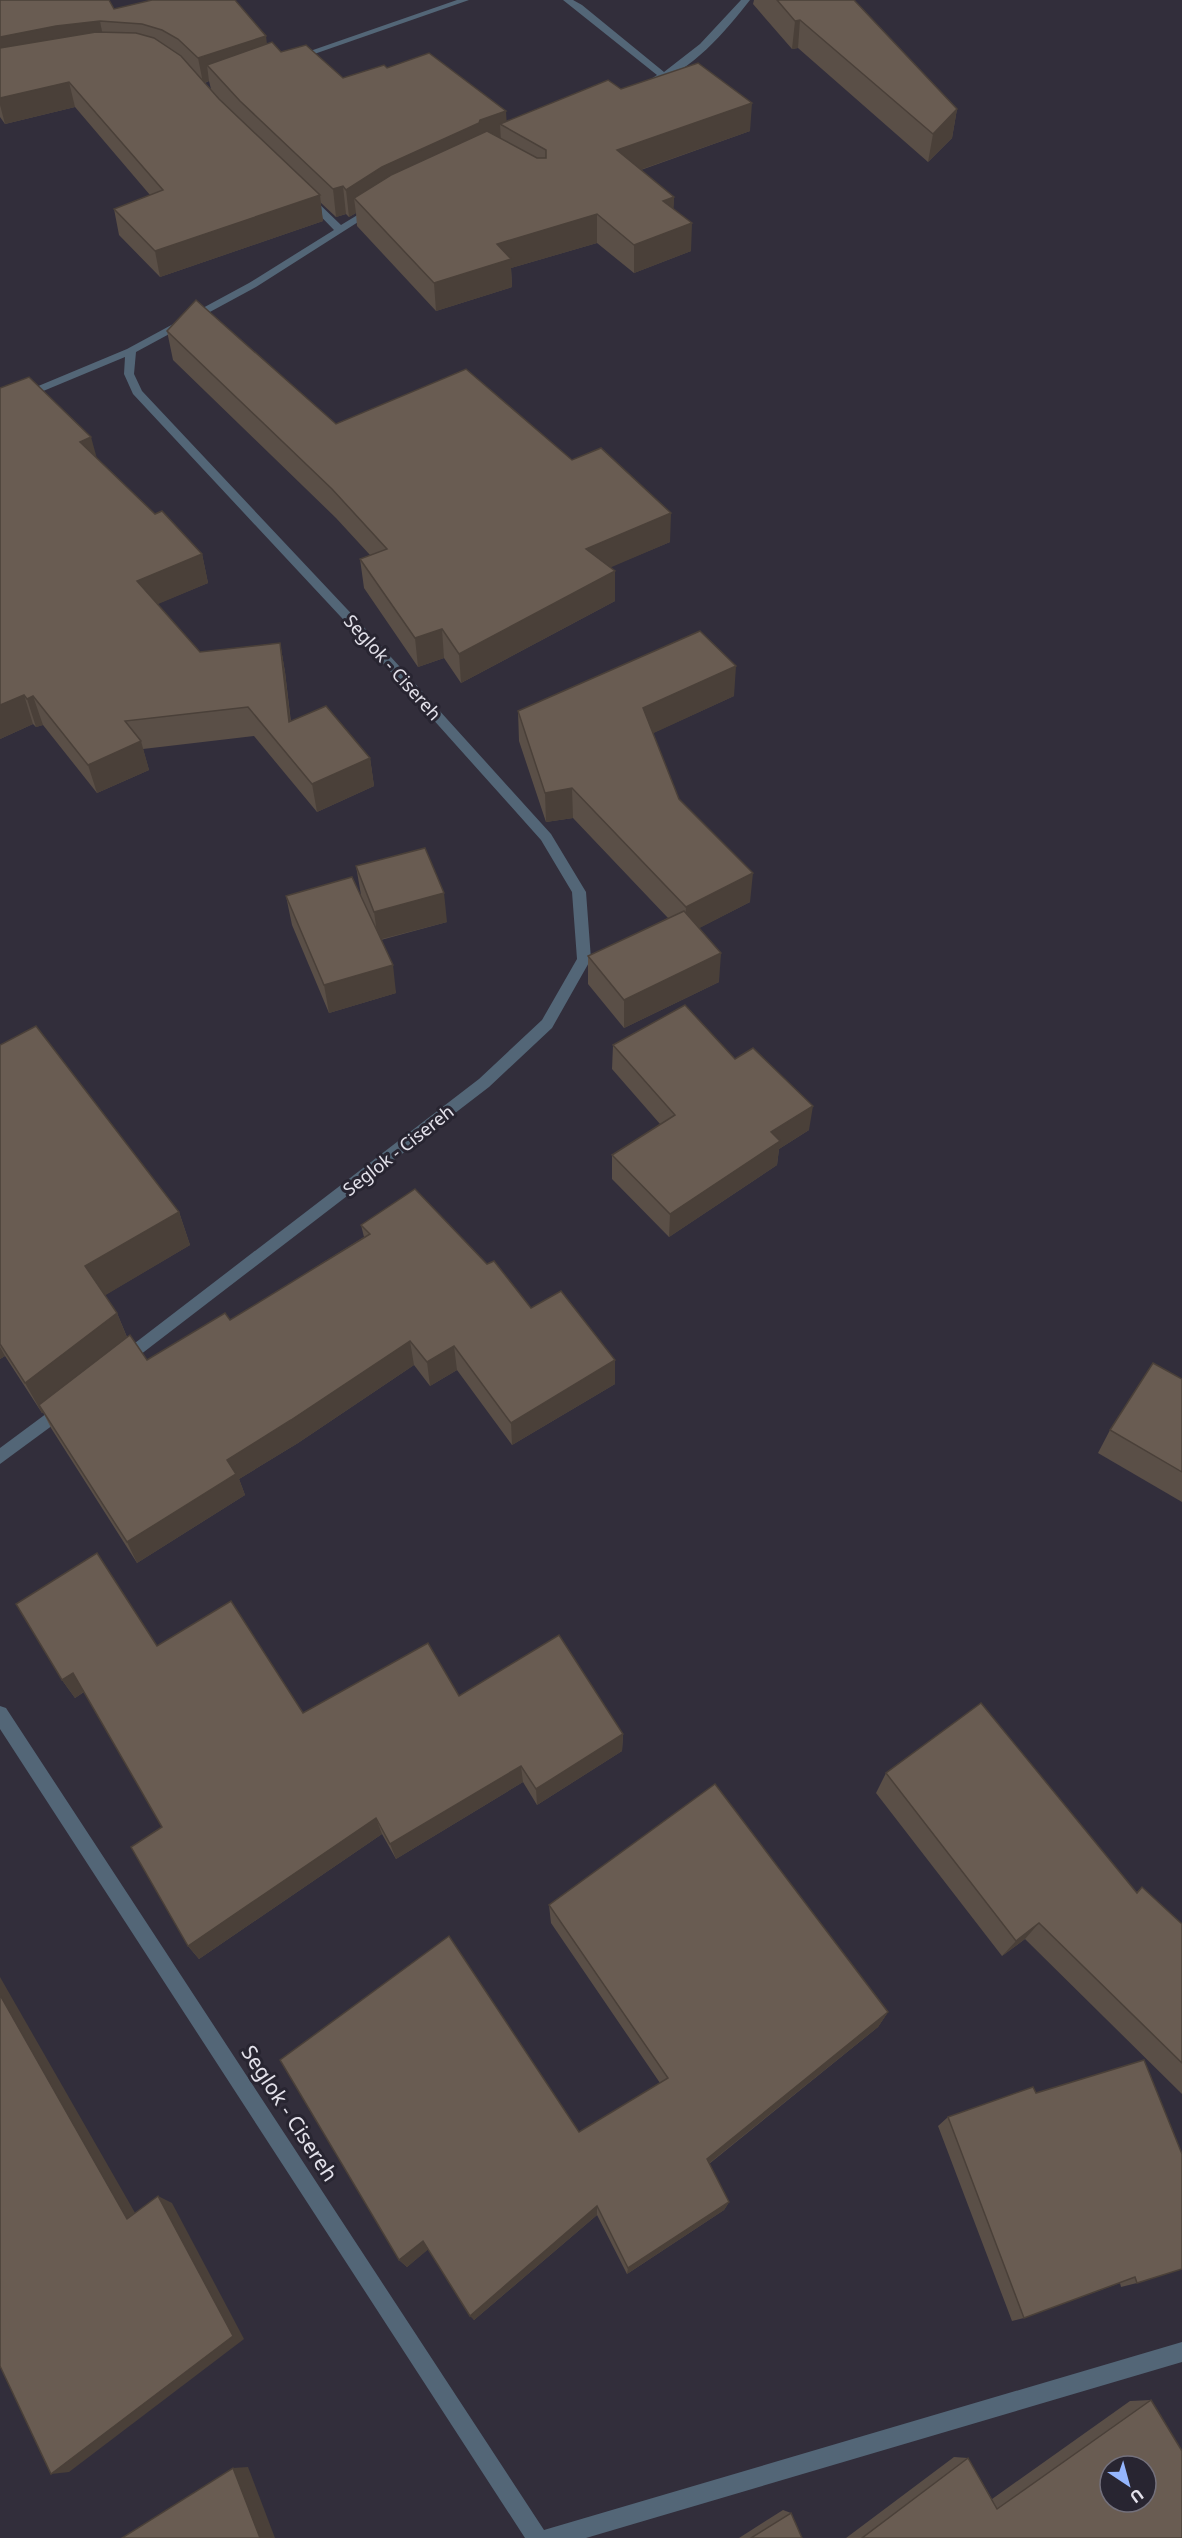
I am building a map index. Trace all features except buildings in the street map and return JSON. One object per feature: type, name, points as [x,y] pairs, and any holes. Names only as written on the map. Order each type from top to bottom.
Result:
[{"type":"street","points":[[288,60],[465,0]]},
{"type":"street","points":[[567,0],[579,7],[664,76]]},
{"type":"street","points":[[643,85],[664,76],[699,53],[746,0]]},
{"type":"street","points":[[298,189],[340,230]]},
{"type":"street","points":[[0,406],[130,351],[263,279],[379,206]]},
{"type":"street","name":"Seglok - Cisereh","points":[[114,1369],[484,1083],[547,1024],[584,959],[579,892],[546,837],[358,628],[137,392],[129,374],[130,351]]},
{"type":"street","points":[[0,1457],[76,1398]]},
{"type":"street","name":"Seglok - Cisereh","points":[[0,1714],[537,2538]]},
{"type":"street","points":[[550,2538],[1182,2352]]}]
